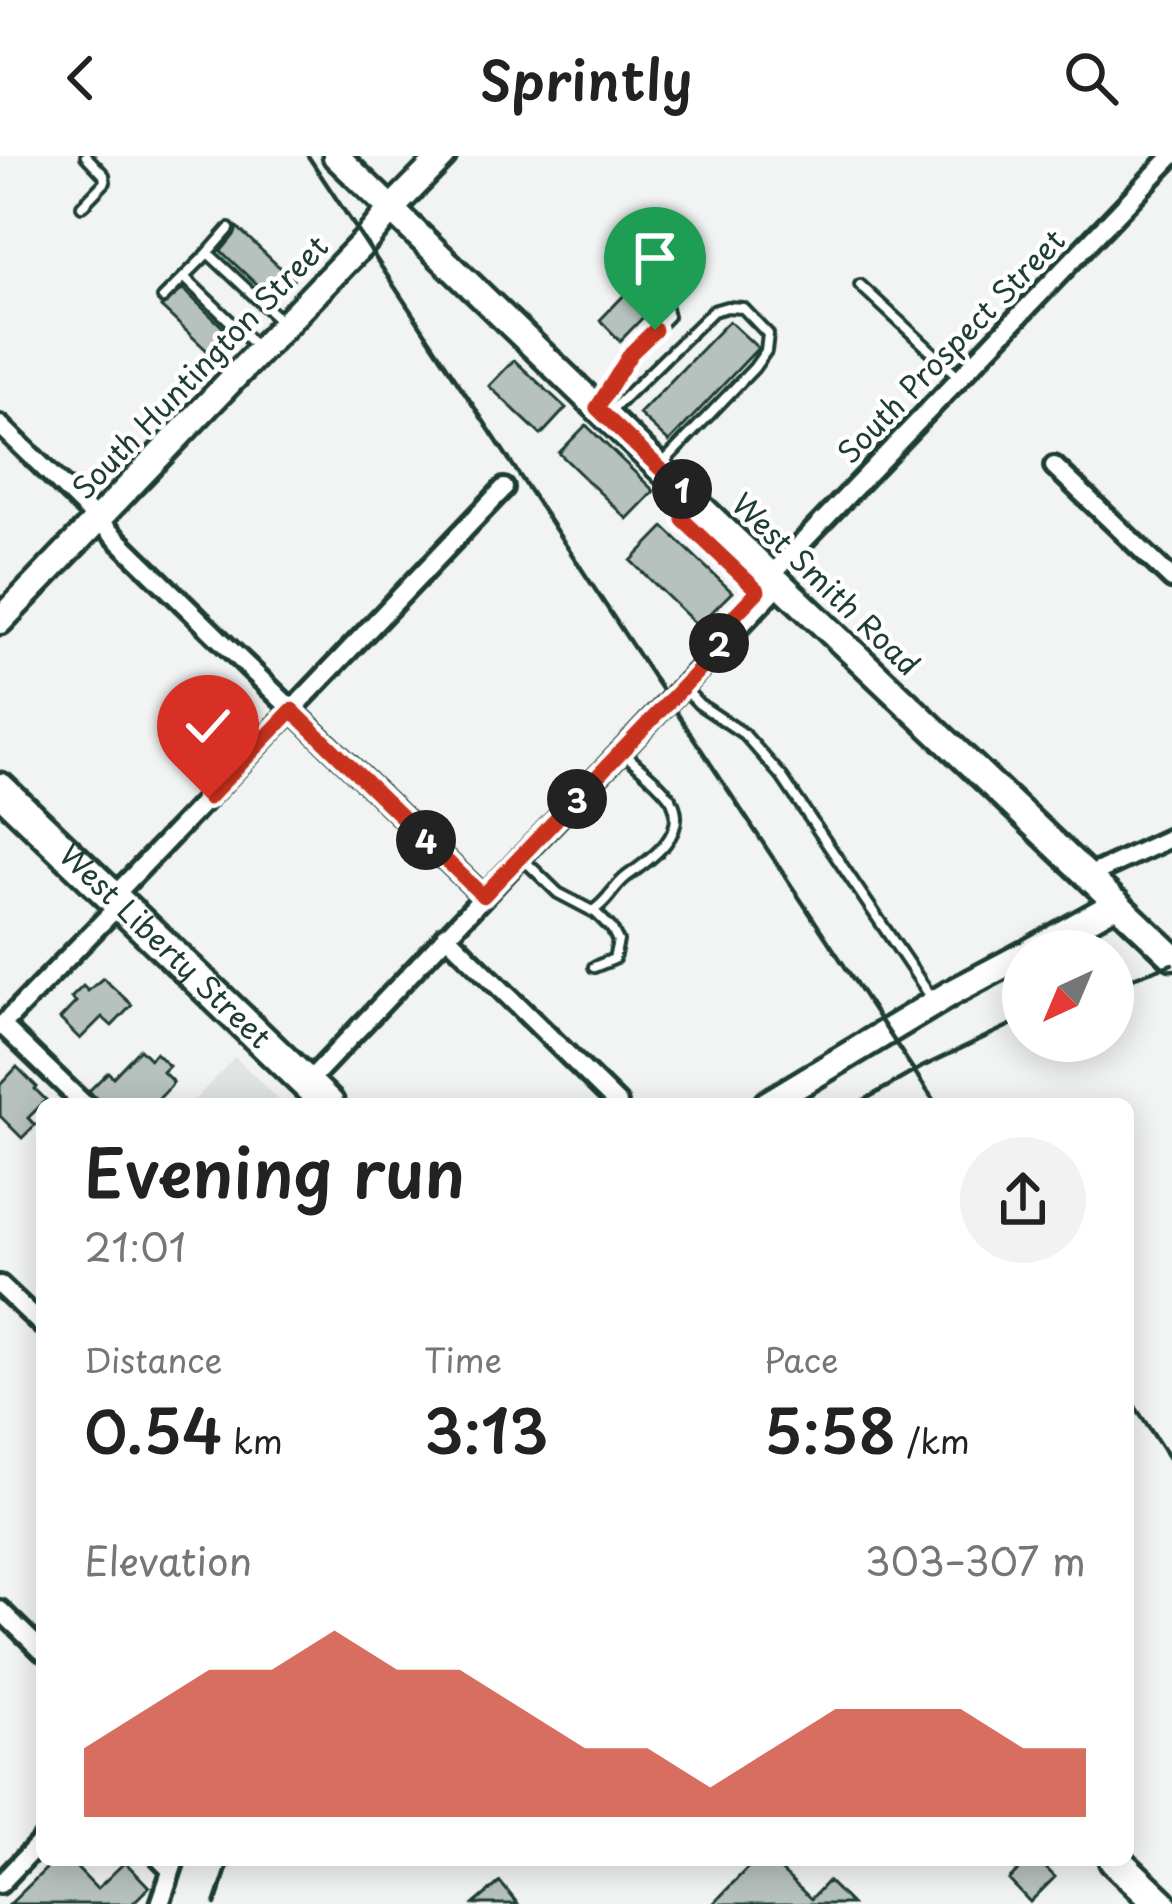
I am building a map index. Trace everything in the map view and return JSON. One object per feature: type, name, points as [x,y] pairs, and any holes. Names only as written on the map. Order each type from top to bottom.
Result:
[{"type":"highway","name":"West Liberty Street","points":[[0,789],[317,1094]]},
{"type":"highway","points":[[1121,1866],[1161,1904]]},
{"type":"street","name":"West Smith Road","points":[[336,156],[695,502],[768,587],[1172,956]]},
{"type":"street","name":"South Huntington Street","points":[[0,621],[443,156]]},
{"type":"street","name":"South Prospect Street","points":[[317,1094],[446,935],[722,646],[768,587],[960,378],[1172,157]]},
{"type":"street","points":[[0,425],[483,896]]},
{"type":"street","points":[[1054,466],[1172,579]]},
{"type":"street","points":[[78,1098],[1,1026],[504,488]]},
{"type":"street","points":[[1088,876],[1172,837]]},
{"type":"street","points":[[1068,930],[1117,903]]},
{"type":"street","points":[[446,935],[612,1098]]},
{"type":"street","points":[[777,1098],[1002,967]]},
{"type":"street","points":[[0,1285],[36,1319]]},
{"type":"street","points":[[0,1610],[36,1645]]},
{"type":"street","points":[[0,1884],[36,1846]]},
{"type":"street","points":[[160,1904],[172,1868]]},
{"type":"lane","points":[[82,206],[105,182],[86,156]]},
{"type":"lane","points":[[163,298],[229,230]]},
{"type":"lane","points":[[208,253],[284,325]]},
{"type":"lane","points":[[184,277],[260,350]]},
{"type":"lane","points":[[860,285],[960,378]]},
{"type":"lane","points":[[602,412],[631,353],[668,316],[664,304],[647,288]]},
{"type":"lane","points":[[602,412],[712,311],[743,308],[768,334],[766,351],[659,467]]},
{"type":"lane","points":[[683,687],[699,704],[744,734],[782,777],[935,1003]]},
{"type":"lane","points":[[592,910],[599,908],[621,880],[646,865],[666,844],[675,825],[671,799],[622,752]]},
{"type":"lane","points":[[521,857],[558,893],[592,910],[612,929],[618,941],[614,959],[594,967]]},
{"type":"shaded area","points":[[235,1057],[277,1098],[197,1098]]},
{"type":"building","points":[[237,227],[293,280],[273,300],[221,251]]},
{"type":"building","points":[[633,286],[653,307],[620,341],[600,320]]},
{"type":"building","points":[[183,289],[237,341],[218,361],[161,307]]},
{"type":"building","points":[[729,321],[758,348],[669,442],[639,414]]},
{"type":"building","points":[[514,360],[566,408],[541,435],[489,386]]},
{"type":"building","points":[[586,425],[654,491],[627,519],[559,453]]},
{"type":"building","points":[[664,527],[732,592],[698,626],[631,561]]},
{"type":"building","points":[[103,978],[132,1005],[112,1026],[102,1017],[80,1039],[60,1019],[83,986],[88,991]]},
{"type":"building","points":[[140,1049],[150,1059],[155,1053],[169,1066],[163,1072],[173,1082],[160,1098],[96,1098],[89,1091],[108,1072],[113,1077]]},
{"type":"building","points":[[17,1067],[44,1098],[36,1098],[36,1110],[28,1118],[35,1125],[22,1138],[0,1116],[0,1085]]},
{"type":"building","points":[[49,1866],[75,1866],[97,1889],[121,1866],[129,1866],[149,1887],[132,1904],[10,1904]]},
{"type":"building","points":[[749,1866],[776,1866],[811,1899],[828,1881],[851,1904],[713,1904]]},
{"type":"building","points":[[1023,1866],[1044,1866],[1055,1877],[1030,1902],[1009,1880]]},
{"type":"building","points":[[500,1882],[518,1904],[474,1904]]},
{"type":"railway","points":[[308,156],[932,1098]]},
{"type":"railway","points":[[1134,978],[1172,964]]},
{"type":"railway","points":[[868,1098],[1002,1029]]},
{"type":"railway","points":[[1134,1405],[1172,1463]]},
{"type":"railway","points":[[215,1904],[228,1866]]},
{"type":"route","points":[[208,798],[292,710],[483,896],[668,703],[722,646],[715,636],[758,591],[683,520],[695,502],[597,408],[631,353],[655,330]]}]
